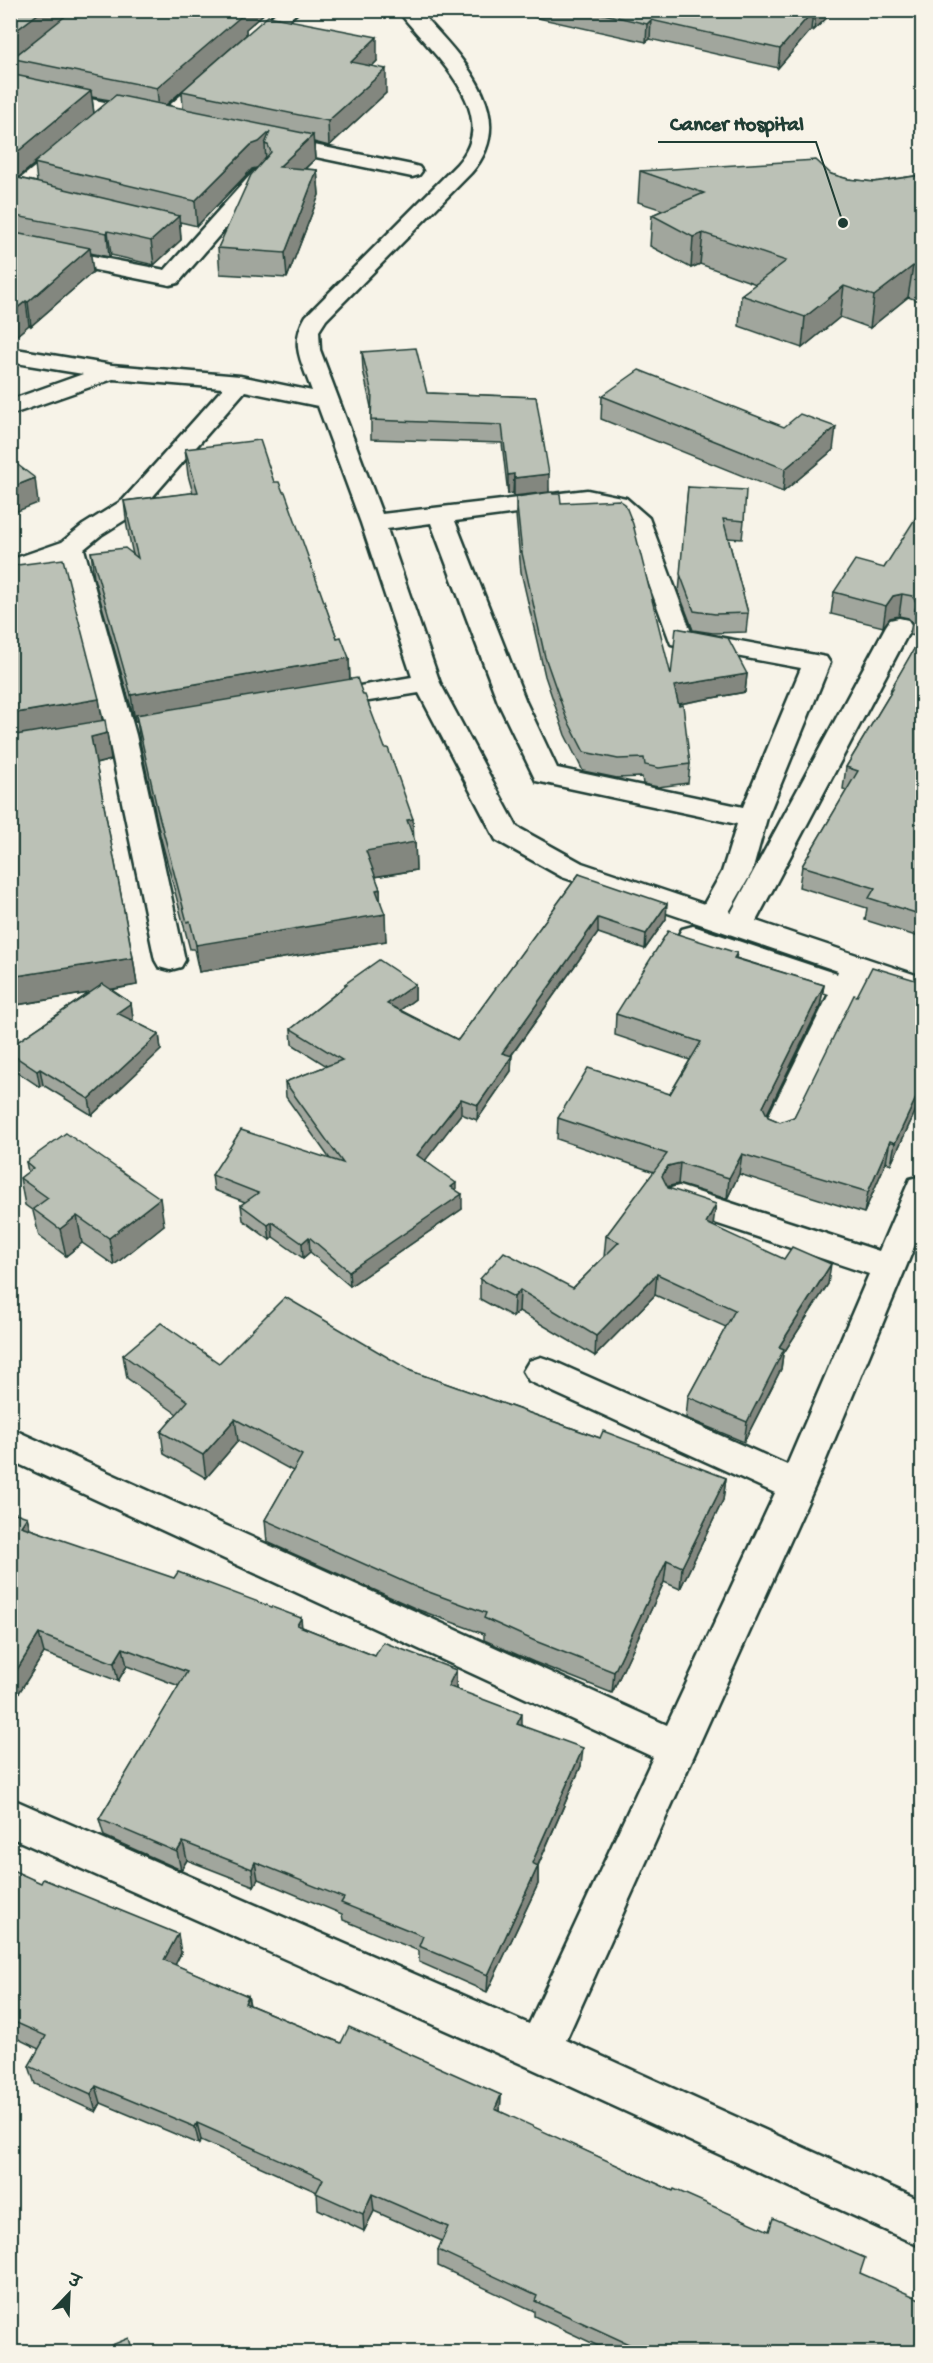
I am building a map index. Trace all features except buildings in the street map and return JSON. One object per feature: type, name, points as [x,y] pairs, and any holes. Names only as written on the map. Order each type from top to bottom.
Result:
[{"type":"street","points":[[13,193],[92,128],[139,115],[291,10]]},
{"type":"street","points":[[407,10],[470,86],[480,117],[480,138],[473,157],[317,316],[308,331],[309,350],[373,523],[427,683],[506,833],[572,870],[851,978],[922,988]]},
{"type":"street","points":[[10,88],[186,124]]},
{"type":"street","points":[[254,138],[412,171]]},
{"type":"street","points":[[10,246],[170,278],[261,175]]},
{"type":"street","points":[[13,193],[39,198]]},
{"type":"street","points":[[184,232],[207,237]]},
{"type":"street","points":[[10,355],[112,372],[240,383],[328,401]]},
{"type":"street","points":[[10,408],[112,372]]},
{"type":"street","points":[[10,569],[71,547],[92,530],[132,505],[240,383]]},
{"type":"street","points":[[373,523],[587,497],[617,503],[637,518],[680,639],[817,663],[808,680],[753,818],[737,872],[715,926]]},
{"type":"street","points":[[440,515],[512,702],[546,775],[753,818]]},
{"type":"street","points":[[71,547],[122,735],[170,960]]},
{"type":"street","points":[[715,926],[899,626]]},
{"type":"street","points":[[298,705],[427,683]]},
{"type":"street","points":[[715,926],[851,978]]},
{"type":"street","points":[[778,1129],[851,978]]},
{"type":"street","points":[[539,2050],[797,1486],[922,1188]]},
{"type":"street","points":[[679,1198],[890,1268]]},
{"type":"street","points":[[541,1371],[797,1486]]},
{"type":"street","points":[[10,1443],[677,1749]]},
{"type":"street","points":[[10,1817],[539,2050],[922,2224]]},
{"type":"place","name":"Cancer Hospital","points":[[843,223]]}]
